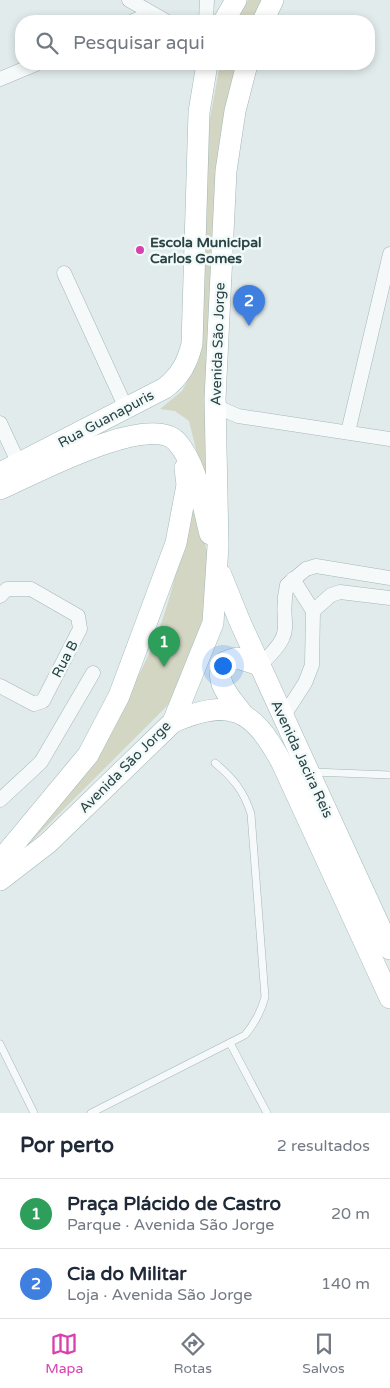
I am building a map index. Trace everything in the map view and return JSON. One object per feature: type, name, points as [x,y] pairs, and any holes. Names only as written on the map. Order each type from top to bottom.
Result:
[{"type":"main road","points":[[227,15],[236,0]]},
{"type":"main road","points":[[266,15],[273,0]]},
{"type":"main road","name":"Avenida São Jorge","points":[[192,344],[199,112],[207,70]]},
{"type":"main road","name":"Avenida São Jorge","points":[[0,880],[48,843],[173,722],[213,623],[218,567],[215,399],[226,171],[235,111],[245,70]]},
{"type":"main road","name":"Rua Guanapuris","points":[[9,469],[165,388],[178,378],[188,361],[192,344]]},
{"type":"main road","name":"Rua Guanapuris","points":[[0,489],[96,446],[127,436],[147,432],[164,434],[176,440],[183,451]]},
{"type":"main road","points":[[0,861],[88,755],[119,696],[176,543],[187,485],[183,451]]},
{"type":"main road","name":"Avenida São Jorge","points":[[183,451],[194,472],[218,567]]},
{"type":"main road","name":"Avenida Jacira Reis","points":[[218,567],[240,622],[390,949]]},
{"type":"main road","name":"Avenida Jacira Reis","points":[[260,665],[237,658],[225,662],[219,676],[222,685],[240,712],[260,728],[282,763],[390,998]]},
{"type":"main road","points":[[173,722],[208,710],[240,712]]},
{"type":"street","points":[[129,0],[150,14]]},
{"type":"street","points":[[206,15],[207,0]]},
{"type":"street","points":[[0,79],[22,70]]},
{"type":"street","points":[[348,432],[390,254]]},
{"type":"street","points":[[64,273],[126,408]]},
{"type":"street","points":[[215,399],[229,413],[390,439]]},
{"type":"street","points":[[0,423],[9,469]]},
{"type":"street","points":[[260,665],[277,649],[284,638],[287,625],[285,594],[287,585],[306,569],[316,566],[390,578]]},
{"type":"street","points":[[283,717],[305,684],[312,665],[313,611],[293,579]]},
{"type":"street","name":"Rua B","points":[[0,604],[4,592],[31,589],[78,616],[80,629],[43,701],[34,704],[0,686]]},
{"type":"street","points":[[313,611],[331,595],[340,592],[390,598]]},
{"type":"street","points":[[0,800],[41,762],[94,673]]},
{"type":"lane","points":[[91,1113],[245,1035],[253,1026],[265,997],[251,814],[245,795],[236,782],[215,763]]},
{"type":"lane","points":[[308,771],[390,775]]},
{"type":"lane","points":[[230,1043],[266,1113]]},
{"type":"lane","points":[[0,1044],[34,1113]]},
{"type":"green space","points":[[248,0],[267,0],[259,15],[239,15]]},
{"type":"green space","points":[[219,70],[237,70],[219,144],[214,282],[210,506],[189,421],[175,411],[160,409],[182,391],[199,360],[206,140]]},
{"type":"green space","points":[[191,484],[209,560],[203,619],[171,702],[21,852],[105,732],[121,707],[148,656],[171,593],[185,527]]},
{"type":"place","name":"Escola Municipal Carlos Gomes","points":[[140,250]]},
{"type":"place","name":"Cia do Militar","points":[[249,326]]},
{"type":"place","name":"Praça Plácido de Castro","points":[[164,667]]}]
